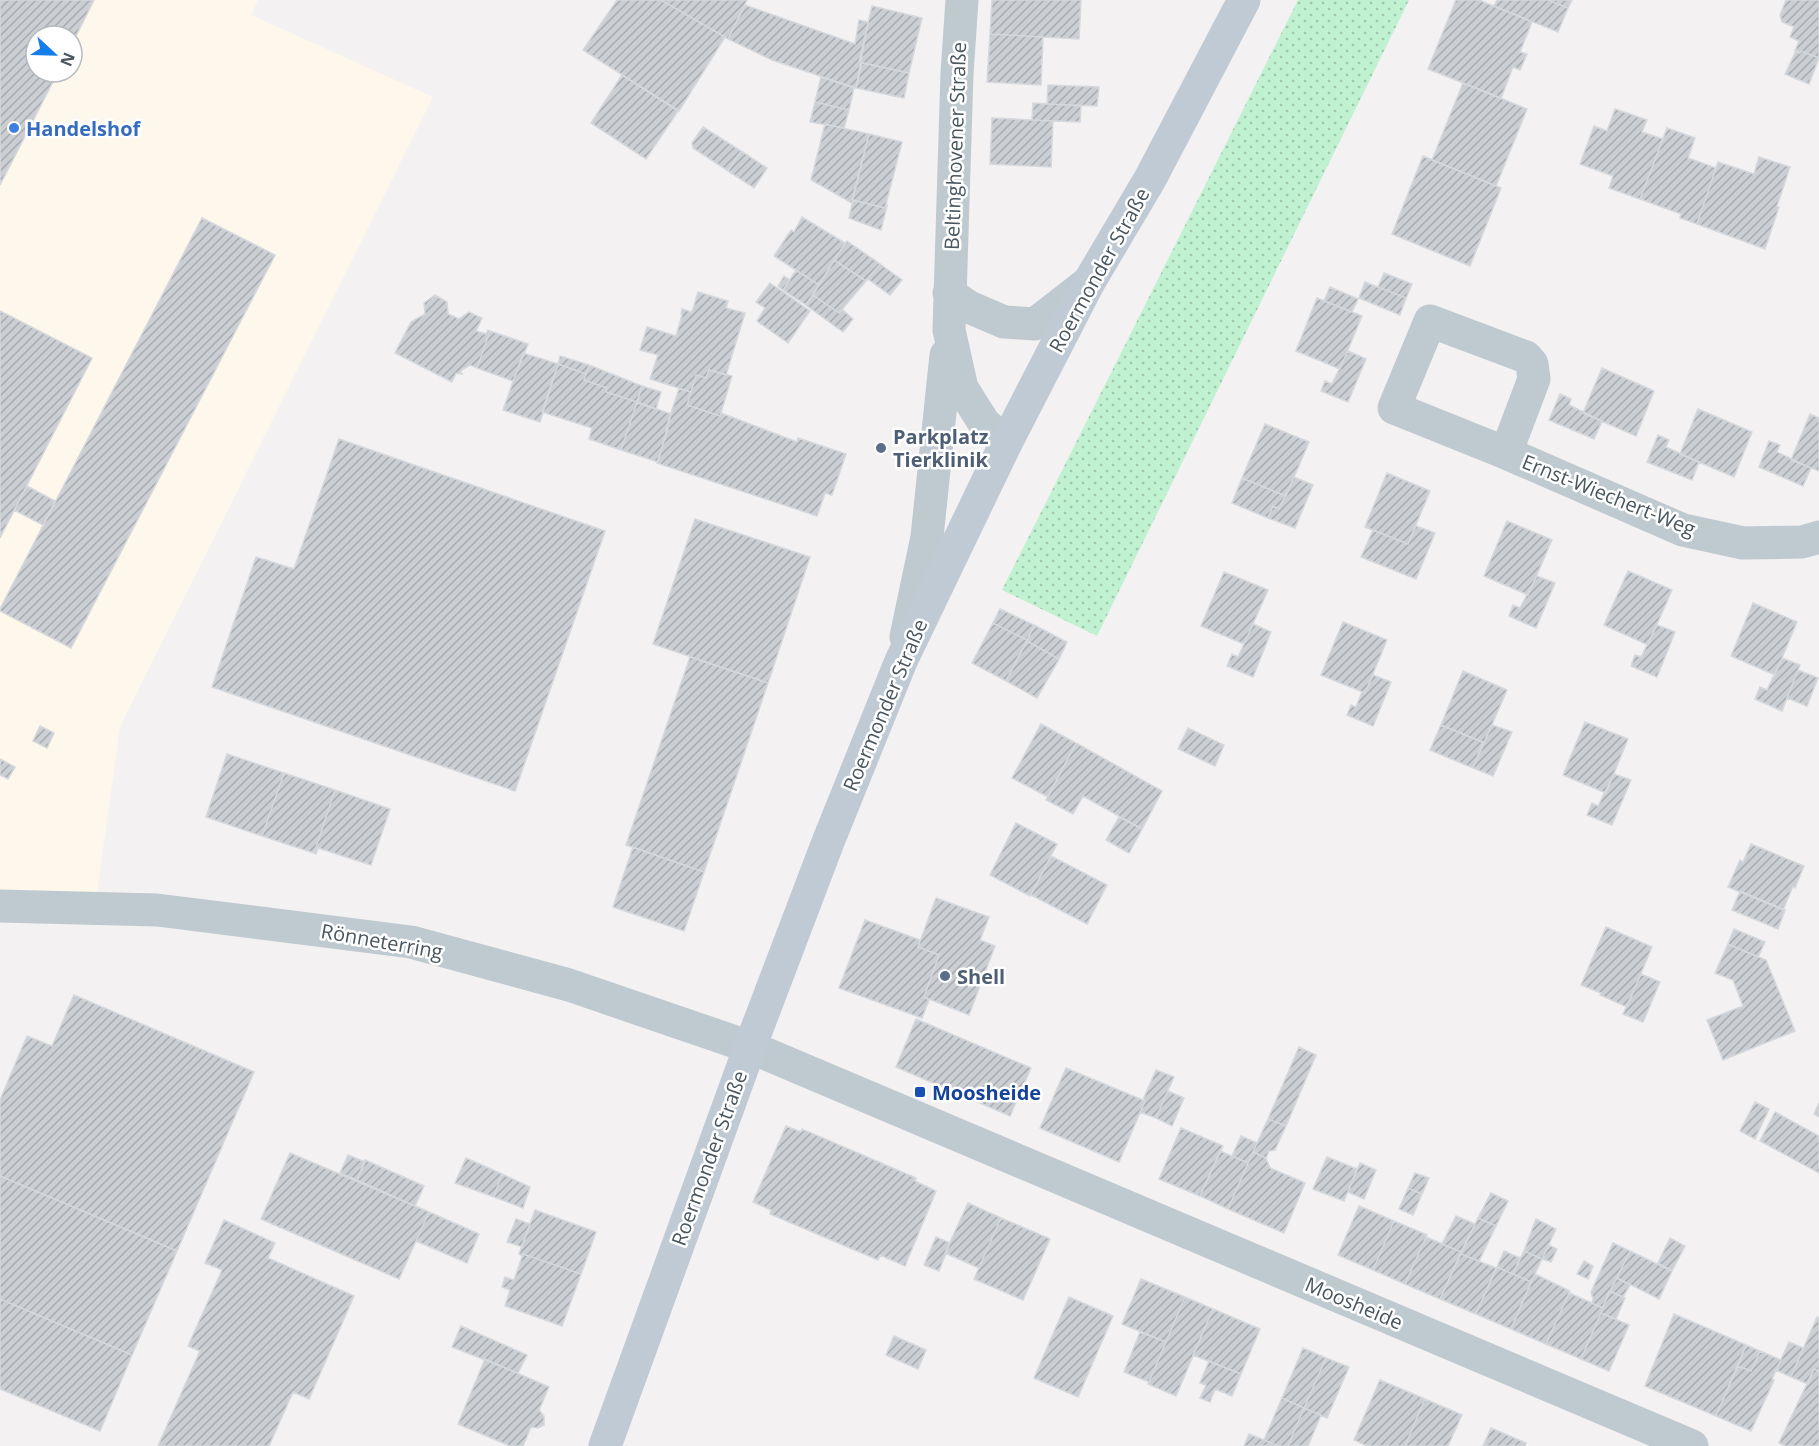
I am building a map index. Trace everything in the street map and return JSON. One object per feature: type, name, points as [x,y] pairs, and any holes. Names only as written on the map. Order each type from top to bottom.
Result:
[{"type":"main road","name":"Roermonder Straße","points":[[605,1446],[750,1047],[828,842],[901,661],[1006,443],[1089,282],[1150,179],[1244,0]]},
{"type":"street","name":"Beltinghovener Straße","points":[[901,661],[927,537],[949,330],[962,0]]},
{"type":"street","points":[[949,293],[969,307],[1004,322],[1035,324],[1089,282]]},
{"type":"street","name":"Ernst-Wiechert-Weg","points":[[1506,453],[1534,379],[1532,364],[1526,357],[1430,321],[1394,408],[1506,453],[1683,530],[1743,543],[1802,542],[1819,537]]},
{"type":"street","name":"Beltinghovener Straße","points":[[949,330],[962,388],[984,423],[1006,443]]},
{"type":"street","name":"Rönneterring","points":[[0,906],[157,910],[411,942],[569,985],[750,1047]]},
{"type":"street","name":"Moosheide","points":[[750,1047],[1692,1446]]},
{"type":"shaded area","points":[[0,0],[258,0],[251,15],[433,97],[120,727],[93,922],[0,921]]},
{"type":"green space","points":[[1298,0],[1409,0],[1097,636],[1002,590]]},
{"type":"building","name":"Handelshof","points":[[0,0],[94,0],[82,24],[24,24],[24,84],[52,84],[0,185]]},
{"type":"building","points":[[617,0],[661,0],[725,37],[679,111],[583,50]]},
{"type":"building","points":[[661,0],[747,0],[728,39]]},
{"type":"building","points":[[992,0],[1081,0],[1079,39],[990,34]]},
{"type":"building","points":[[1456,0],[1479,0],[1532,22],[1520,52],[1527,54],[1520,70],[1513,67],[1501,98],[1428,69]]},
{"type":"building","points":[[1497,0],[1548,0],[1568,8],[1558,32],[1494,6]]},
{"type":"building","points":[[1548,0],[1572,0],[1568,8]]},
{"type":"building","points":[[1786,0],[1819,0],[1819,58],[1795,51],[1799,41],[1790,37],[1794,27],[1782,22],[1780,15]]},
{"type":"building","points":[[745,5],[855,44],[859,20],[868,22],[856,88],[772,60],[728,39]]},
{"type":"building","points":[[872,6],[922,18],[909,73],[859,62]]},
{"type":"building","points":[[990,34],[1043,37],[1041,85],[987,82]]},
{"type":"building","points":[[1796,51],[1819,58],[1809,84],[1785,74]]},
{"type":"building","points":[[862,63],[909,73],[904,98],[856,88]]},
{"type":"building","points":[[622,75],[678,111],[646,159],[591,123]]},
{"type":"building","points":[[821,77],[854,88],[849,110],[815,102]]},
{"type":"building","points":[[1463,83],[1527,109],[1496,186],[1432,160]]},
{"type":"building","points":[[1048,85],[1099,87],[1097,106],[1047,104]]},
{"type":"building","points":[[815,102],[849,110],[844,128],[810,122]]},
{"type":"building","points":[[1033,103],[1081,106],[1080,122],[1032,120]]},
{"type":"building","points":[[1615,109],[1647,120],[1642,132],[1663,139],[1640,199],[1609,188],[1613,176],[1580,164],[1594,126],[1607,131]]},
{"type":"building","points":[[992,118],[1053,121],[1051,167],[990,164]]},
{"type":"building","points":[[825,124],[869,134],[852,203],[811,180]]},
{"type":"building","points":[[703,127],[741,151],[728,171],[693,148],[692,143]]},
{"type":"building","points":[[1667,128],[1695,138],[1688,158],[1716,168],[1697,224],[1680,218],[1681,214],[1640,199]]},
{"type":"building","points":[[869,134],[902,142],[885,208],[852,200]]},
{"type":"building","points":[[741,151],[767,168],[754,188],[728,171]]},
{"type":"building","points":[[1423,156],[1501,188],[1470,266],[1392,234]]},
{"type":"building","points":[[1759,157],[1790,167],[1765,249],[1697,224],[1718,162],[1754,174]]},
{"type":"building","points":[[853,200],[885,208],[887,206],[881,230],[849,218]]},
{"type":"building","points":[[802,217],[845,243],[819,285],[774,256],[791,230],[794,232]]},
{"type":"building","points":[[202,218],[275,255],[71,648],[0,609]]},
{"type":"building","points":[[847,241],[880,264],[866,281],[834,260]]},
{"type":"building","points":[[834,260],[866,281],[839,313],[813,295]]},
{"type":"building","points":[[880,264],[902,280],[890,295],[868,279]]},
{"type":"building","points":[[796,270],[819,285],[806,305],[783,290]]},
{"type":"building","points":[[1384,273],[1412,284],[1406,298],[1378,287]]},
{"type":"building","points":[[784,276],[790,280],[783,290],[778,286]]},
{"type":"building","points":[[1365,282],[1406,298],[1400,315],[1359,298]]},
{"type":"building","points":[[770,283],[810,311],[788,343],[757,321],[765,308],[756,302]]},
{"type":"building","points":[[1330,287],[1358,299],[1352,312],[1324,301]]},
{"type":"building","points":[[698,292],[728,301],[726,308],[745,313],[726,375],[709,370],[706,378],[696,375],[691,392],[650,379],[658,355],[640,350],[647,327],[676,336],[682,309],[692,312]]},
{"type":"building","points":[[435,295],[447,302],[448,314],[459,319],[469,312],[482,318],[476,331],[486,334],[488,330],[490,331],[477,368],[470,365],[460,371],[462,374],[456,373],[452,382],[395,353],[411,322],[425,314],[424,303]]},
{"type":"building","points":[[813,295],[839,313],[843,310],[853,319],[843,332],[806,305]]},
{"type":"building","points":[[1317,298],[1362,316],[1340,369],[1296,351]]},
{"type":"building","points":[[0,311],[92,358],[0,538]]},
{"type":"building","points":[[490,331],[528,344],[513,381],[477,368]]},
{"type":"building","points":[[1348,351],[1366,359],[1348,402],[1321,391],[1325,381],[1332,384]]},
{"type":"building","points":[[523,353],[558,364],[540,422],[503,410]]},
{"type":"building","points":[[560,356],[589,365],[586,374],[558,364]]},
{"type":"building","points":[[558,364],[586,374],[584,380],[607,388],[606,392],[637,402],[621,450],[589,439],[592,428],[542,412]]},
{"type":"building","points":[[589,365],[642,386],[637,402],[606,392],[607,388],[584,380]]},
{"type":"building","points":[[1602,368],[1654,391],[1636,436],[1583,413]]},
{"type":"building","points":[[709,370],[732,376],[720,416],[687,405],[696,375],[706,378]]},
{"type":"building","points":[[642,386],[661,392],[656,409],[637,403]]},
{"type":"building","points":[[679,389],[691,392],[687,405],[720,416],[721,413],[797,442],[798,438],[846,454],[832,495],[825,493],[817,516],[657,463]]},
{"type":"building","points":[[1560,394],[1571,399],[1569,405],[1602,421],[1594,439],[1549,420]]},
{"type":"building","points":[[637,402],[671,414],[658,462],[621,450]]},
{"type":"building","points":[[1698,409],[1752,432],[1734,477],[1680,454]]},
{"type":"building","points":[[1810,414],[1819,418],[1819,471],[1791,460]]},
{"type":"building","points":[[1265,424],[1309,442],[1286,496],[1242,478]]},
{"type":"building","points":[[1658,435],[1669,440],[1666,447],[1699,462],[1692,480],[1647,462]]},
{"type":"building","points":[[339,439],[605,531],[515,791],[212,687],[256,557],[294,569]]},
{"type":"building","points":[[1769,441],[1780,445],[1777,452],[1811,468],[1803,486],[1759,467]]},
{"type":"building","points":[[1387,473],[1430,491],[1408,544],[1365,527]]},
{"type":"building","points":[[1294,477],[1313,485],[1295,528],[1268,518],[1273,506],[1279,509]]},
{"type":"building","points":[[1242,478],[1285,496],[1279,509],[1273,506],[1268,518],[1232,503]]},
{"type":"building","points":[[27,486],[55,501],[43,525],[14,510]]},
{"type":"building","points":[[695,519],[810,557],[768,683],[653,644]]},
{"type":"building","points":[[1507,521],[1552,540],[1528,595],[1484,576]]},
{"type":"building","points":[[1416,526],[1435,533],[1416,579],[1361,557],[1373,530],[1408,544]]},
{"type":"building","points":[[1628,571],[1672,590],[1648,645],[1604,625]]},
{"type":"building","points":[[1224,572],[1268,590],[1244,644],[1201,626]]},
{"type":"building","points":[[1537,576],[1555,583],[1536,628],[1509,616],[1513,605],[1520,608]]},
{"type":"building","points":[[1753,603],[1797,622],[1775,675],[1731,656]]},
{"type":"building","points":[[1000,609],[1034,625],[1027,640],[993,623]]},
{"type":"building","points":[[1343,622],[1387,640],[1365,693],[1321,675]]},
{"type":"building","points":[[993,623],[1027,640],[1006,681],[972,663]]},
{"type":"building","points":[[1253,624],[1271,632],[1253,677],[1227,666],[1232,654],[1238,657]]},
{"type":"building","points":[[1034,625],[1067,642],[1059,659],[1027,641]]},
{"type":"building","points":[[1657,625],[1675,632],[1657,677],[1631,666],[1635,655],[1641,657]]},
{"type":"building","points":[[1027,641],[1059,659],[1037,698],[1006,681]]},
{"type":"building","points":[[690,657],[768,683],[704,872],[626,845]]},
{"type":"building","points":[[1782,658],[1800,665],[1782,711],[1755,699],[1760,687],[1767,690]]},
{"type":"building","points":[[1798,670],[1818,678],[1807,706],[1787,698]]},
{"type":"building","points":[[1463,671],[1507,690],[1484,743],[1441,725]]},
{"type":"building","points":[[1373,675],[1391,682],[1373,726],[1347,715],[1351,705],[1356,707]]},
{"type":"building","points":[[1585,722],[1628,739],[1606,793],[1563,775]]},
{"type":"building","points":[[1041,724],[1076,743],[1048,797],[1012,778]]},
{"type":"building","points":[[1441,725],[1483,742],[1473,768],[1430,750]]},
{"type":"building","points":[[1492,725],[1512,732],[1493,776],[1473,768]]},
{"type":"building","points":[[40,726],[54,733],[47,748],[33,741]]},
{"type":"building","points":[[1188,728],[1224,745],[1215,766],[1178,749]]},
{"type":"building","points":[[1076,743],[1162,791],[1142,829],[1083,796],[1073,814],[1046,800]]},
{"type":"building","points":[[227,754],[284,773],[262,836],[206,817]]},
{"type":"building","points":[[0,759],[15,767],[8,779],[0,775]]},
{"type":"building","points":[[284,773],[335,790],[314,853],[262,836]]},
{"type":"building","points":[[1614,774],[1631,780],[1612,825],[1587,815],[1592,803],[1598,806]]},
{"type":"building","points":[[335,790],[390,809],[371,865],[318,848],[316,854],[314,853]]},
{"type":"building","points":[[1119,817],[1142,829],[1129,853],[1106,840]]},
{"type":"building","points":[[1016,823],[1057,844],[1030,896],[990,875]]},
{"type":"building","points":[[1751,844],[1804,866],[1783,910],[1728,887],[1740,860],[1743,862]]},
{"type":"building","points":[[633,847],[704,872],[684,931],[613,907]]},
{"type":"building","points":[[1051,856],[1107,885],[1087,924],[1031,895]]},
{"type":"building","points":[[1740,891],[1785,910],[1778,929],[1732,910]]},
{"type":"building","points":[[936,898],[989,917],[980,940],[995,946],[969,1015],[924,997],[939,955],[918,947]]},
{"type":"building","points":[[865,920],[920,940],[918,947],[939,955],[924,997],[929,1000],[922,1018],[839,988]]},
{"type":"building","points":[[1606,927],[1652,947],[1627,1007],[1581,985]]},
{"type":"building","points":[[1734,929],[1765,942],[1758,957],[1728,944]]},
{"type":"building","points":[[1728,944],[1766,960],[1795,1031],[1723,1060],[1707,1020],[1743,1006],[1733,980],[1715,973]]},
{"type":"building","points":[[1641,974],[1660,982],[1643,1022],[1623,1014]]},
{"type":"building","points":[[74,995],[254,1072],[177,1251],[0,1176],[0,1100],[27,1036],[52,1046]]},
{"type":"building","points":[[916,1019],[1031,1068],[1010,1116],[896,1067]]},
{"type":"building","points":[[1299,1047],[1316,1055],[1286,1126],[1268,1119]]},
{"type":"building","points":[[1066,1068],[1145,1101],[1119,1162],[1040,1128]]},
{"type":"building","points":[[1156,1070],[1174,1077],[1156,1118],[1140,1112]]},
{"type":"building","points":[[1168,1091],[1184,1098],[1172,1126],[1156,1118]]},
{"type":"building","points":[[1755,1102],[1769,1109],[1755,1139],[1740,1131]]},
{"type":"building","points":[[1819,1103],[1819,1117],[1814,1114]]},
{"type":"building","points":[[1775,1112],[1819,1136],[1819,1173],[1760,1141]]},
{"type":"building","points":[[1268,1119],[1286,1126],[1275,1150],[1269,1151],[1266,1158],[1253,1152]]},
{"type":"building","points":[[786,1126],[801,1132],[802,1129],[916,1178],[915,1181],[936,1191],[905,1266],[880,1255],[878,1260],[770,1214],[771,1210],[753,1202]]},
{"type":"building","points":[[1181,1128],[1223,1146],[1200,1196],[1159,1179]]},
{"type":"building","points":[[1241,1136],[1257,1143],[1248,1163],[1232,1156]]},
{"type":"building","points":[[1220,1151],[1248,1163],[1228,1209],[1200,1196]]},
{"type":"building","points":[[1253,1152],[1266,1158],[1270,1168],[1305,1183],[1284,1233],[1228,1209]]},
{"type":"building","points":[[290,1153],[429,1212],[399,1279],[261,1219]]},
{"type":"building","points":[[348,1155],[365,1162],[357,1180],[340,1173]]},
{"type":"building","points":[[1327,1157],[1357,1169],[1344,1201],[1313,1189]]},
{"type":"building","points":[[466,1158],[502,1174],[494,1197],[455,1183]]},
{"type":"building","points":[[365,1160],[424,1186],[415,1206],[357,1180]]},
{"type":"building","points":[[1360,1163],[1376,1170],[1364,1199],[1348,1192]]},
{"type":"building","points":[[1415,1173],[1429,1178],[1422,1194],[1408,1188]]},
{"type":"building","points":[[502,1174],[530,1187],[523,1208],[494,1197]]},
{"type":"building","points":[[0,1176],[177,1251],[132,1355],[0,1299]]},
{"type":"building","points":[[1408,1188],[1422,1194],[1413,1215],[1399,1209]]},
{"type":"building","points":[[1491,1193],[1508,1201],[1496,1226],[1478,1218]]},
{"type":"building","points":[[968,1203],[1001,1218],[979,1268],[945,1253]]},
{"type":"building","points":[[1359,1206],[1394,1221],[1373,1270],[1338,1255]]},
{"type":"building","points":[[535,1210],[596,1232],[581,1274],[519,1254]]},
{"type":"building","points":[[429,1212],[479,1234],[467,1263],[416,1241]]},
{"type":"building","points":[[1456,1216],[1475,1224],[1461,1252],[1442,1244]]},
{"type":"building","points":[[1001,1218],[1050,1239],[1023,1300],[974,1279]]},
{"type":"building","points":[[1478,1218],[1496,1226],[1479,1261],[1461,1254]]},
{"type":"building","points":[[516,1219],[530,1224],[522,1247],[507,1242]]},
{"type":"building","points":[[1536,1219],[1556,1229],[1542,1259],[1524,1251]]},
{"type":"building","points":[[224,1220],[275,1243],[268,1258],[354,1296],[309,1399],[293,1392],[269,1446],[158,1446],[200,1351],[188,1346],[222,1270],[205,1263]]},
{"type":"building","points":[[1394,1221],[1427,1235],[1405,1284],[1373,1270]]},
{"type":"building","points":[[936,1237],[950,1243],[939,1271],[924,1265]]},
{"type":"building","points":[[1426,1237],[1461,1252],[1440,1299],[1405,1284]]},
{"type":"building","points":[[1670,1238],[1685,1246],[1672,1271],[1658,1263]]},
{"type":"building","points":[[1613,1243],[1630,1251],[1602,1308],[1592,1303],[1591,1292]]},
{"type":"building","points":[[1549,1245],[1557,1249],[1551,1262],[1542,1259]]},
{"type":"building","points":[[1504,1251],[1520,1258],[1513,1274],[1497,1267]]},
{"type":"building","points":[[1524,1251],[1542,1259],[1531,1282],[1513,1274]]},
{"type":"building","points":[[1630,1251],[1672,1271],[1659,1299],[1617,1278]]},
{"type":"building","points":[[523,1254],[581,1274],[562,1326],[505,1306],[510,1290],[502,1287],[505,1277],[514,1280]]},
{"type":"building","points":[[1461,1254],[1496,1268],[1476,1314],[1440,1299]]},
{"type":"building","points":[[1584,1261],[1593,1266],[1588,1279],[1577,1274]]},
{"type":"building","points":[[1497,1267],[1531,1282],[1511,1329],[1476,1314]]},
{"type":"building","points":[[1535,1274],[1570,1291],[1546,1344],[1511,1329]]},
{"type":"building","points":[[1617,1278],[1630,1285],[1623,1297],[1610,1291]]},
{"type":"building","points":[[1141,1279],[1185,1297],[1166,1342],[1122,1324]]},
{"type":"building","points":[[1609,1291],[1625,1298],[1616,1319],[1601,1313]]},
{"type":"building","points":[[1569,1293],[1603,1308],[1581,1359],[1546,1344]]},
{"type":"building","points":[[1069,1297],[1113,1316],[1078,1397],[1034,1378]]},
{"type":"building","points":[[1185,1297],[1213,1309],[1176,1396],[1148,1384]]},
{"type":"building","points":[[0,1299],[132,1355],[100,1431],[0,1389]]},
{"type":"building","points":[[1213,1309],[1260,1329],[1241,1374],[1193,1355]]},
{"type":"building","points":[[1601,1313],[1629,1325],[1609,1371],[1581,1359]]},
{"type":"building","points":[[1674,1314],[1746,1345],[1716,1416],[1645,1386]]},
{"type":"building","points":[[1817,1317],[1819,1318],[1819,1371],[1814,1369],[1808,1384],[1791,1377]]},
{"type":"building","points":[[461,1326],[527,1355],[518,1373],[452,1347]]},
{"type":"building","points":[[1140,1332],[1166,1342],[1149,1382],[1124,1372]]},
{"type":"building","points":[[894,1336],[926,1350],[918,1369],[886,1355]]},
{"type":"building","points":[[1789,1342],[1803,1348],[1791,1377],[1776,1370]]},
{"type":"building","points":[[1746,1345],[1760,1351],[1751,1371],[1738,1366]]},
{"type":"building","points":[[1303,1348],[1326,1358],[1304,1408],[1282,1398]]},
{"type":"building","points":[[1760,1351],[1781,1360],[1751,1431],[1716,1416],[1738,1366],[1751,1371]]},
{"type":"building","points":[[1326,1358],[1349,1367],[1327,1418],[1304,1408]]},
{"type":"building","points":[[485,1359],[549,1387],[539,1410],[544,1416],[544,1425],[538,1428],[531,1427],[523,1446],[510,1446],[458,1424]]},
{"type":"building","points":[[1209,1361],[1241,1374],[1232,1396],[1215,1389],[1210,1402],[1200,1398],[1206,1385],[1200,1383]]},
{"type":"building","points":[[1814,1369],[1819,1371],[1819,1446],[1785,1446],[1779,1443]]},
{"type":"building","points":[[1380,1380],[1425,1399],[1405,1446],[1367,1446],[1354,1440]]},
{"type":"building","points":[[1282,1398],[1304,1408],[1288,1446],[1278,1446],[1264,1440]]},
{"type":"building","points":[[1425,1399],[1462,1415],[1448,1446],[1405,1446]]},
{"type":"building","points":[[1304,1408],[1321,1415],[1308,1446],[1288,1446]]},
{"type":"building","points":[[1491,1428],[1526,1443],[1525,1446],[1483,1446]]},
{"type":"building","points":[[1249,1434],[1264,1440],[1278,1446],[1244,1446]]},
{"type":"place","name":"Handelshof","points":[[14,128]]},
{"type":"place","name":"Parkplatz Tierklinik","points":[[881,448]]},
{"type":"place","name":"Shell","points":[[945,976]]},
{"type":"place","name":"Moosheide","points":[[920,1092]]}]
